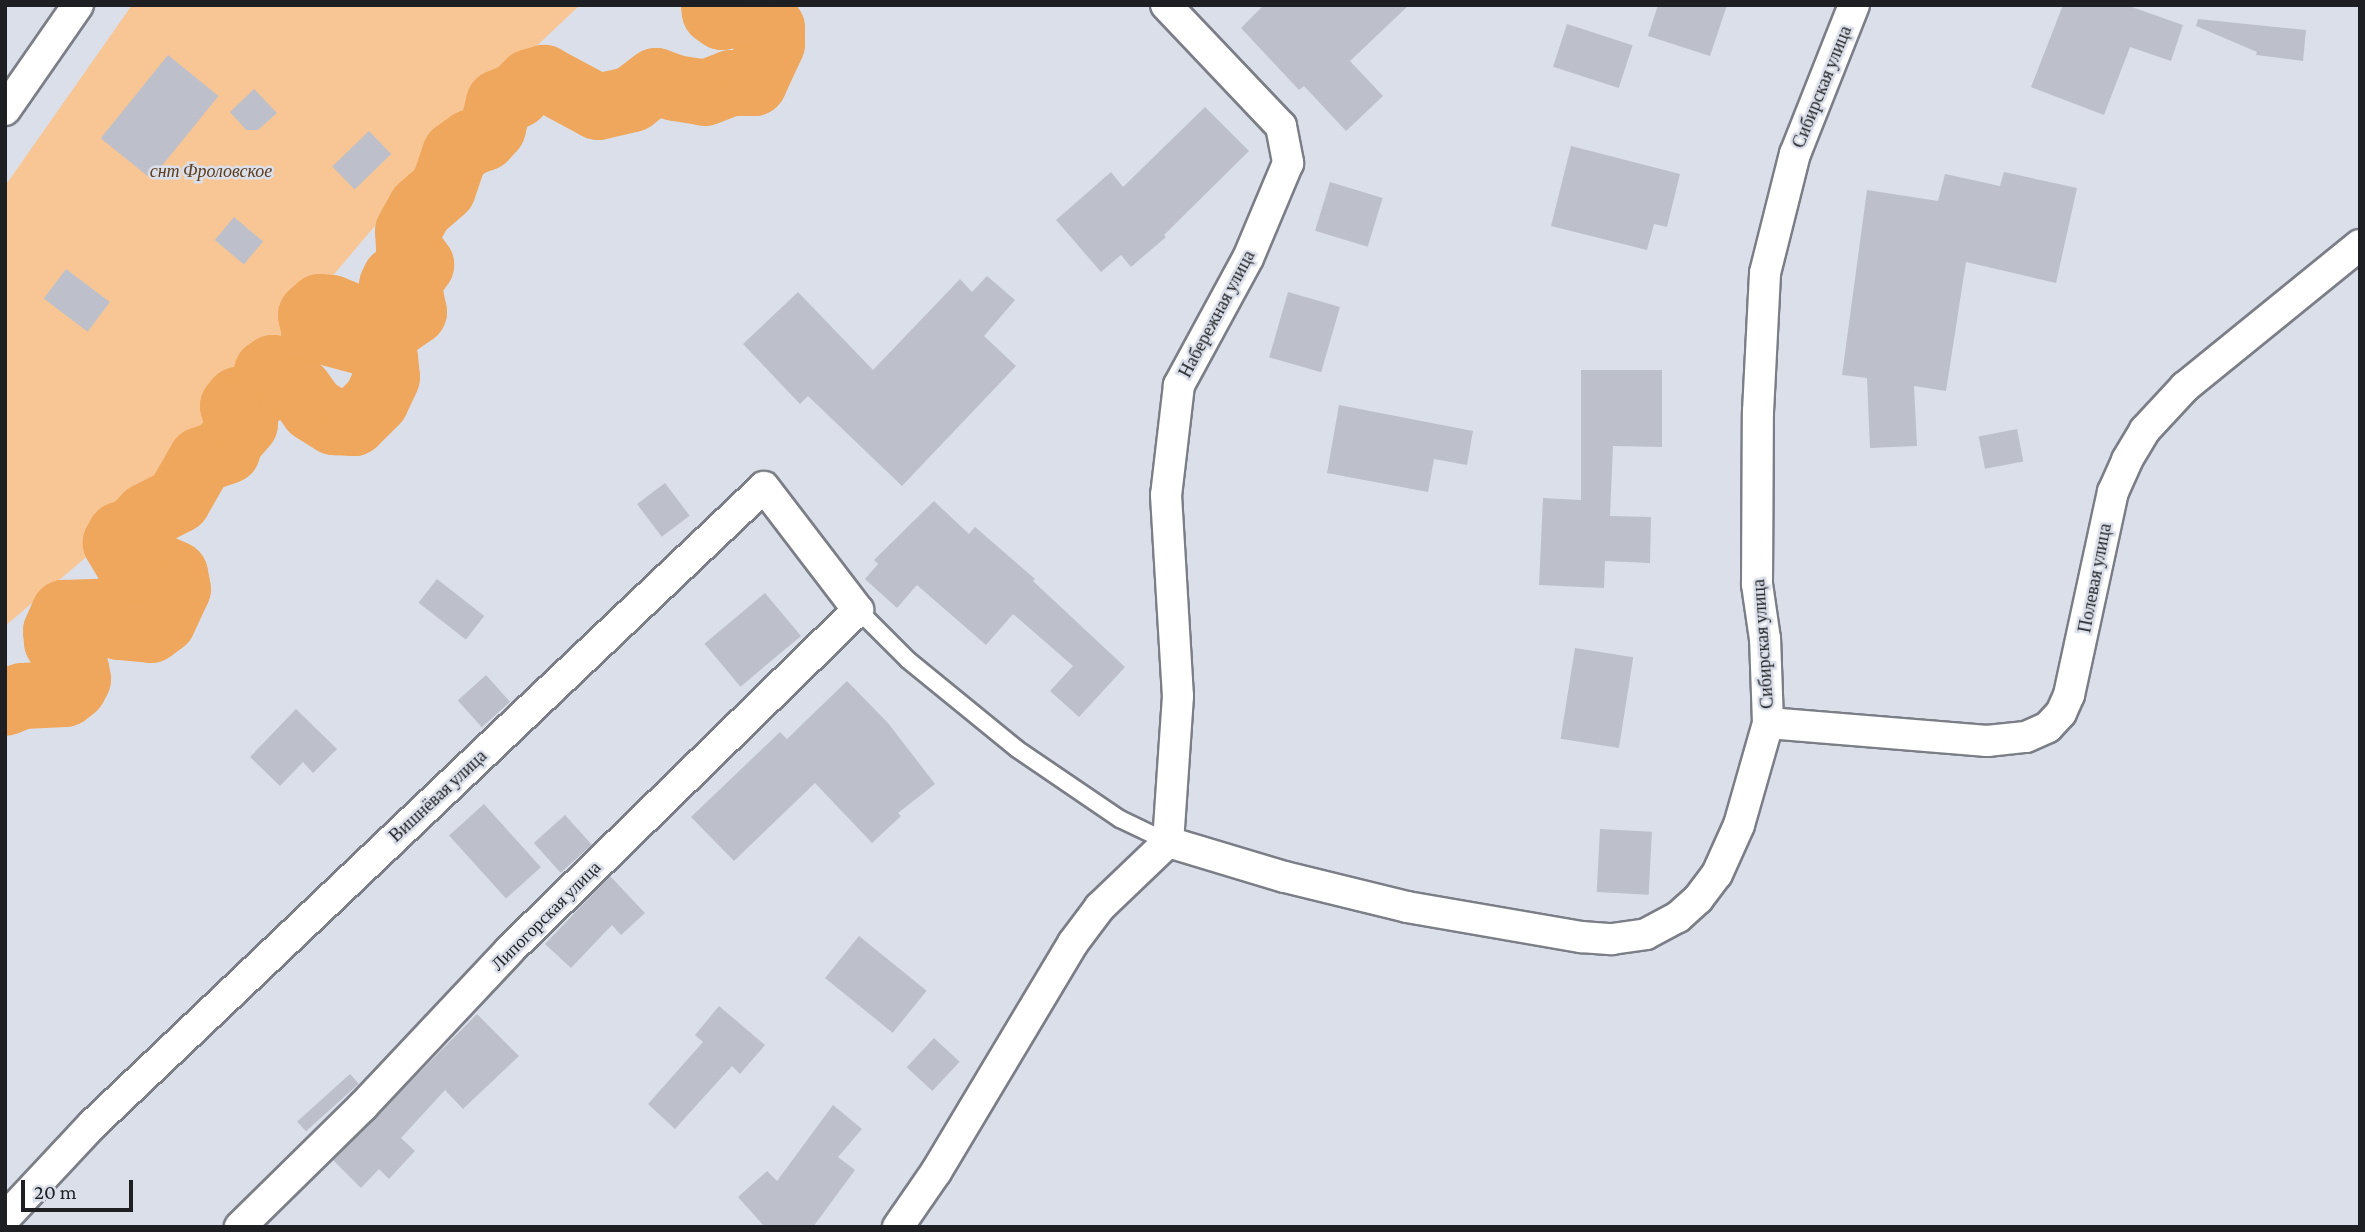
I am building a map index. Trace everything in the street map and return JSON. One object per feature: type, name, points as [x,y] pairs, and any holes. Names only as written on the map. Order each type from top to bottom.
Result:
[{"type":"street","points":[[5,110],[78,5]]},
{"type":"street","name":"Набережная улица","points":[[1166,5],[1281,126],[1288,163],[1248,258],[1179,385],[1166,495],[1178,696],[1168,842]]},
{"type":"street","name":"Сибирская улица","points":[[1168,842],[1285,877],[1407,907],[1581,937],[1612,939],[1646,934],[1678,917],[1698,899],[1717,873],[1739,825],[1768,723],[1765,639],[1757,584],[1758,412],[1765,273],[1795,154],[1854,5]]},
{"type":"street","name":"Полевая улица","points":[[1768,723],[1987,741],[2025,737],[2048,727],[2061,713],[2072,682],[2113,492],[2127,460],[2145,430],[2185,387],[2360,245]]},
{"type":"street","name":"Вишнёвая улица","points":[[5,1218],[103,1114],[764,487],[858,610]]},
{"type":"street","name":"Липогорская улица","points":[[240,1227],[363,1106],[509,951],[858,610]]},
{"type":"street","points":[[898,1227],[936,1172],[1073,943],[1100,907],[1168,842]]},
{"type":"lane","points":[[858,610],[908,660],[1017,749],[1120,819],[1168,842]]},
{"type":"green space","name":"снт Фроловское","points":[[132,5],[580,5],[488,92],[118,530],[5,626],[5,186]]},
{"type":"building","points":[[1264,5],[1409,5],[1350,61],[1383,96],[1346,131],[1304,86],[1299,90],[1241,28]]},
{"type":"building","points":[[1658,5],[1727,5],[1710,56],[1648,36]]},
{"type":"building","points":[[2063,5],[2126,5],[2183,25],[2171,61],[2130,47],[2104,115],[2031,87]]},
{"type":"building","points":[[2198,19],[2306,30],[2303,61],[2256,55],[2257,52],[2196,26]]},
{"type":"building","points":[[1567,24],[1633,45],[1619,88],[1553,67]]},
{"type":"building","points":[[168,55],[219,96],[151,179],[101,138]]},
{"type":"building","points":[[254,89],[277,113],[258,130],[246,130],[230,112]]},
{"type":"building","points":[[1205,107],[1249,151],[1164,235],[1166,237],[1131,267],[1121,255],[1101,272],[1056,220],[1111,172],[1123,187]]},
{"type":"building","points":[[369,131],[391,154],[355,189],[332,166]]},
{"type":"building","points":[[1571,146],[1680,174],[1667,227],[1654,224],[1647,250],[1551,226]]},
{"type":"building","points":[[2004,172],[2077,188],[2056,283],[1966,262],[1946,391],[1914,386],[1917,446],[1870,448],[1867,378],[1842,375],[1867,190],[1938,201],[1945,174],[2000,186]]},
{"type":"building","points":[[1330,182],[1383,198],[1368,247],[1315,231]]},
{"type":"building","points":[[234,217],[263,241],[244,264],[215,240]]},
{"type":"building","points":[[66,269],[110,302],[88,332],[44,299]]},
{"type":"building","points":[[987,276],[1015,300],[984,336],[1016,366],[902,486],[808,396],[800,404],[743,344],[798,292],[873,370],[960,279],[972,292]]},
{"type":"building","points":[[1288,292],[1340,307],[1321,372],[1269,357]]},
{"type":"building","points":[[1581,370],[1662,370],[1662,447],[1613,446],[1610,516],[1651,517],[1650,563],[1605,561],[1604,588],[1539,585],[1543,498],[1581,500]]},
{"type":"building","points":[[1339,405],[1473,431],[1467,465],[1434,459],[1428,492],[1327,473]]},
{"type":"building","points":[[2017,429],[2023,461],[1985,469],[1979,436]]},
{"type":"building","points":[[665,483],[690,516],[662,537],[637,504]]},
{"type":"building","points":[[934,501],[969,534],[975,527],[1035,579],[1033,581],[1125,667],[1079,717],[1050,691],[1073,666],[1013,614],[986,645],[917,585],[897,608],[865,579],[878,564],[874,560]]},
{"type":"building","points":[[437,579],[484,616],[466,640],[419,603]]},
{"type":"building","points":[[765,593],[801,636],[740,687],[704,644]]},
{"type":"building","points":[[1575,648],[1633,657],[1619,748],[1561,739]]},
{"type":"building","points":[[486,675],[510,702],[482,727],[458,700]]},
{"type":"building","points":[[847,681],[888,723],[935,784],[898,813],[901,816],[872,843],[815,783],[734,861],[691,817],[780,732],[787,739]]},
{"type":"building","points":[[296,709],[337,749],[313,773],[303,762],[280,786],[250,757]]},
{"type":"building","points":[[484,804],[541,867],[506,899],[449,835]]},
{"type":"building","points":[[565,815],[592,845],[561,873],[534,843]]},
{"type":"building","points":[[1600,829],[1652,832],[1649,895],[1597,892]]},
{"type":"building","points":[[610,876],[645,913],[621,935],[612,925],[571,968],[545,944]]},
{"type":"building","points":[[859,936],[927,991],[893,1033],[825,978]]},
{"type":"building","points":[[719,1006],[765,1045],[740,1074],[732,1066],[675,1129],[648,1104],[703,1042],[695,1035]]},
{"type":"building","points":[[477,1014],[519,1056],[463,1109],[445,1090],[401,1138],[415,1151],[389,1179],[379,1169],[361,1188],[333,1160]]},
{"type":"building","points":[[934,1038],[960,1062],[932,1091],[907,1067]]},
{"type":"building","points":[[350,1074],[359,1084],[306,1131],[297,1122]]},
{"type":"building","points":[[833,1105],[862,1129],[838,1157],[855,1170],[813,1227],[765,1227],[738,1197],[767,1171],[777,1181]]},
{"type":"waterway","points":[[5,703],[22,696],[65,694],[74,687],[78,679],[76,669],[57,642],[56,631],[64,613],[101,612],[119,627],[151,630],[163,621],[178,589],[175,574],[157,566],[137,568],[129,565],[116,543],[120,535],[134,530],[147,516],[178,500],[201,460],[227,451],[228,444],[245,424],[245,416],[235,413],[233,406],[238,400],[258,395],[264,390],[267,372],[273,368],[281,370],[290,386],[300,391],[313,409],[334,422],[354,423],[376,401],[387,377],[385,358],[367,343],[314,329],[311,315],[320,307],[331,308],[381,328],[391,328],[414,312],[411,298],[397,293],[392,285],[395,279],[413,276],[421,265],[409,248],[408,231],[421,208],[443,189],[455,154],[470,143],[484,138],[493,128],[499,103],[517,95],[530,82],[544,78],[598,107],[632,99],[656,81],[675,88],[705,93],[731,83],[754,83],[772,44],[772,28],[754,14],[741,13],[722,17],[715,12],[714,5]]}]
